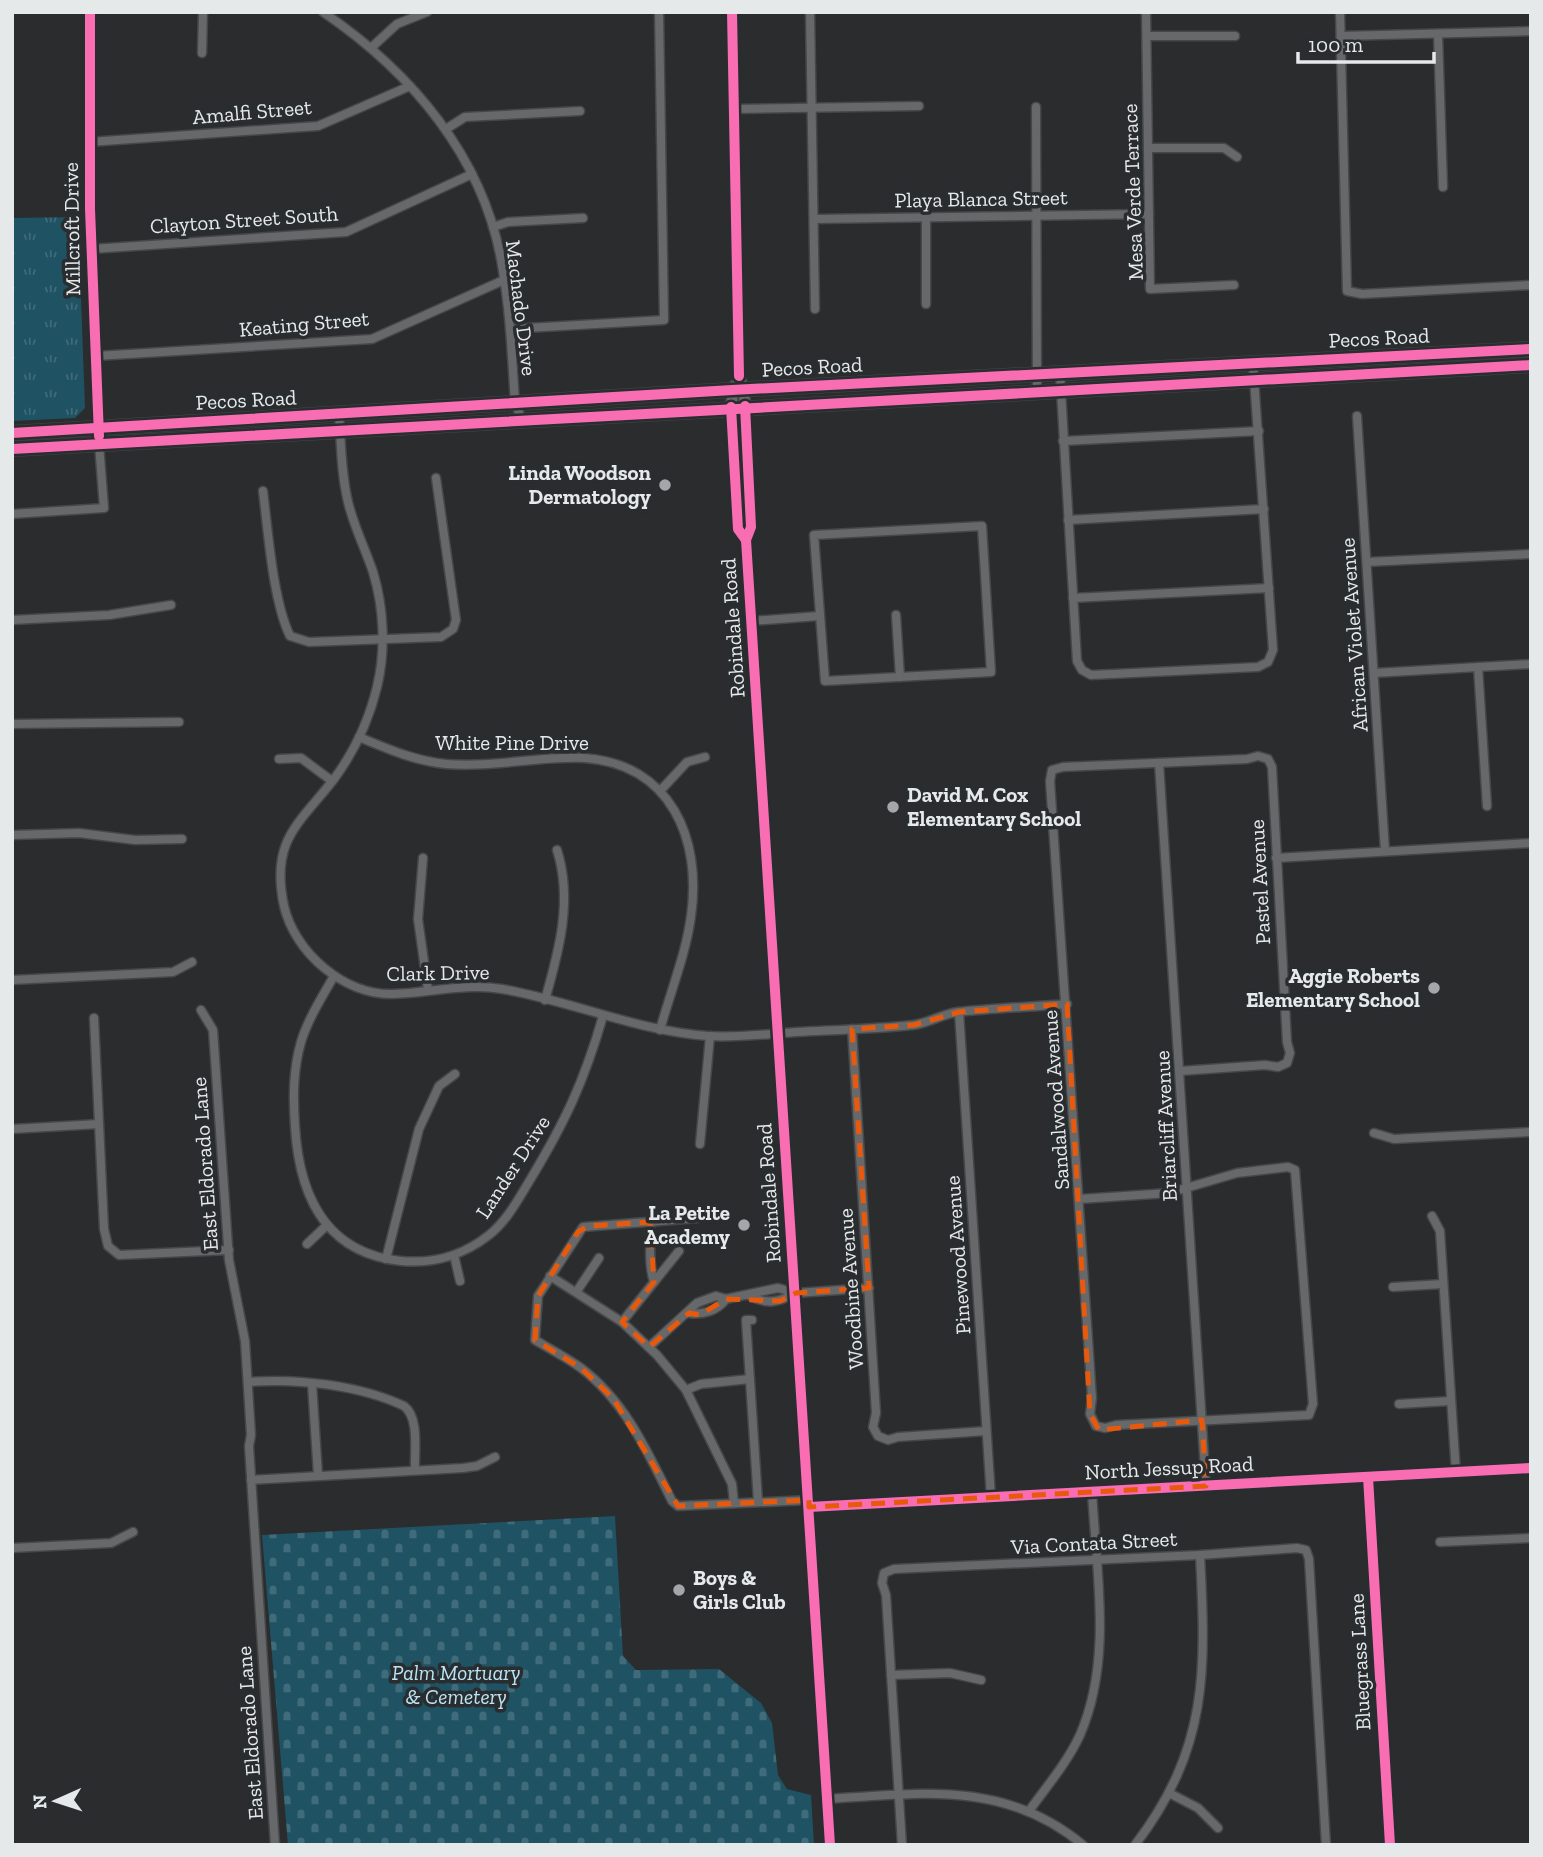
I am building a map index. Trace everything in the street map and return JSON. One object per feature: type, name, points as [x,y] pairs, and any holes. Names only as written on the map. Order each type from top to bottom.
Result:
[{"type":"main road","name":"Pecos Road","points":[[12,433],[738,390],[1531,349]]},
{"type":"main road","name":"Pecos Road","points":[[12,449],[745,406],[1531,365]]},
{"type":"main road","points":[[874,399],[875,393],[913,382]]},
{"type":"street","name":"Millcroft Drive","points":[[12,514],[104,508],[91,249],[90,12]]},
{"type":"street","points":[[202,53],[203,12]]},
{"type":"street","name":"Machado Drive","points":[[323,12],[372,47],[411,86],[446,130],[472,174],[493,227],[504,280],[515,403],[522,420]]},
{"type":"street","points":[[372,47],[397,24],[427,12]]},
{"type":"street","points":[[510,329],[664,320],[659,12]]},
{"type":"street","name":"Robindale Road","points":[[732,12],[738,390],[731,407],[738,529],[746,540]]},
{"type":"street","points":[[810,12],[815,309]]},
{"type":"street","name":"Mesa Verde Terrace","points":[[1146,12],[1150,289],[1234,285]]},
{"type":"street","points":[[1340,12],[1347,291],[1362,295],[1531,285]]},
{"type":"street","points":[[1341,36],[1531,32]]},
{"type":"street","points":[[1438,34],[1443,187]]},
{"type":"street","points":[[1147,36],[1235,36]]},
{"type":"street","name":"Amalfi Street","points":[[89,142],[318,126],[411,86]]},
{"type":"street","points":[[734,108],[919,106]]},
{"type":"street","points":[[1036,107],[1037,391]]},
{"type":"street","points":[[446,130],[465,117],[580,111]]},
{"type":"street","points":[[1148,148],[1224,148],[1237,157]]},
{"type":"street","name":"Clayton Street South","points":[[91,249],[346,232],[472,174]]},
{"type":"street","name":"Playa Blanca Street","points":[[814,219],[1149,214]]},
{"type":"street","points":[[926,217],[926,304]]},
{"type":"street","points":[[493,227],[508,222],[583,218]]},
{"type":"street","name":"Keating Street","points":[[96,356],[372,339],[504,280]]},
{"type":"street","points":[[1060,374],[1077,661],[1082,670],[1091,675],[1113,675],[1258,667],[1268,662],[1273,650],[1254,364]]},
{"type":"street","name":"Robindale Road","points":[[738,390],[745,406],[751,527],[746,540],[830,1845]]},
{"type":"street","name":"Clark Drive","points":[[339,413],[347,499],[357,535],[373,572],[382,615],[378,684],[359,737],[332,781],[299,818],[284,853],[281,880],[285,908],[295,934],[312,957],[334,976],[379,992],[478,986],[545,1000],[660,1030],[710,1036],[914,1025],[960,1012],[1067,1004]]},
{"type":"street","name":"African Violet Avenue","points":[[1357,416],[1385,851]]},
{"type":"street","points":[[1063,441],[1259,431]]},
{"type":"street","points":[[263,491],[271,558],[285,625],[290,636],[309,642],[441,637],[453,629],[456,620],[436,478]]},
{"type":"street","points":[[1068,520],[1264,509]]},
{"type":"street","points":[[982,526],[991,672],[825,681],[820,616],[814,534],[982,526]]},
{"type":"street","points":[[1367,562],[1531,554]]},
{"type":"street","points":[[1073,598],[1269,588]]},
{"type":"street","points":[[12,620],[110,615],[171,605]]},
{"type":"street","points":[[896,615],[900,677]]},
{"type":"street","points":[[751,621],[820,616]]},
{"type":"street","points":[[1374,673],[1531,664]]},
{"type":"street","points":[[1478,667],[1487,806]]},
{"type":"street","points":[[12,724],[77,721],[131,724],[178,722]]},
{"type":"street","name":"White Pine Drive","points":[[359,737],[410,757],[445,764],[601,760],[641,775],[660,791],[677,809],[687,835],[693,896],[691,919],[660,1030]]},
{"type":"street","name":"Pastel Avenue","points":[[1159,764],[1248,759],[1258,756],[1268,758],[1272,767],[1287,1042],[1290,1053],[1287,1063],[1278,1067],[1265,1065],[1180,1071]]},
{"type":"street","points":[[660,791],[687,762],[705,757]]},
{"type":"street","points":[[279,759],[301,758],[332,781]]},
{"type":"street","name":"Sandalwood Avenue","points":[[1159,764],[1062,767],[1052,770],[1050,781],[1080,1199],[1092,1398],[1090,1414],[1096,1426],[1105,1428],[1202,1420]]},
{"type":"street","name":"Briarcliff Avenue","points":[[1159,764],[1206,1486]]},
{"type":"street","points":[[12,835],[79,833],[135,840],[182,839]]},
{"type":"street","points":[[1276,858],[1531,843]]},
{"type":"street","points":[[545,1000],[564,919],[563,869],[557,850]]},
{"type":"street","points":[[423,858],[418,919],[428,990]]},
{"type":"street","points":[[12,980],[173,972],[192,962]]},
{"type":"street","name":"Lander Drive","points":[[334,976],[302,1041],[293,1096],[302,1180],[326,1226],[355,1246],[386,1259],[413,1262],[454,1255],[492,1233],[515,1203],[573,1107],[603,1016]]},
{"type":"street","name":"East Eldorado Lane","points":[[201,1010],[213,1030],[229,1250],[248,1382],[254,1535],[275,1845]]},
{"type":"street","name":"Pinewood Avenue","points":[[960,1012],[991,1497]]},
{"type":"street","points":[[93,1018],[104,1229],[108,1247],[119,1255],[229,1250]]},
{"type":"street","name":"Woodbine Avenue","points":[[852,1029],[876,1412],[873,1427],[878,1436],[888,1440],[986,1431]]},
{"type":"street","points":[[700,1144],[710,1036]]},
{"type":"street","points":[[386,1259],[419,1129],[439,1086],[455,1074]]},
{"type":"street","points":[[12,1129],[99,1124]]},
{"type":"street","points":[[1374,1133],[1394,1139],[1531,1132]]},
{"type":"street","points":[[1080,1199],[1187,1190],[1237,1173],[1288,1167],[1295,1170],[1313,1404],[1310,1415],[1202,1420]]},
{"type":"street","points":[[1432,1216],[1440,1231],[1455,1473]]},
{"type":"street","points":[[698,1218],[583,1227],[538,1296],[535,1340],[581,1368],[613,1398],[642,1441],[672,1501],[678,1506],[758,1501],[809,1503]]},
{"type":"street","points":[[650,1222],[653,1248],[650,1270],[654,1282]]},
{"type":"street","points":[[307,1244],[326,1226]]},
{"type":"street","points":[[622,1322],[679,1251]]},
{"type":"street","points":[[454,1255],[460,1281]]},
{"type":"street","points":[[578,1291],[599,1258]]},
{"type":"street","points":[[550,1276],[578,1291],[622,1322],[649,1347],[686,1390],[732,1484],[734,1503]]},
{"type":"street","points":[[1393,1286],[1444,1284]]},
{"type":"street","points":[[649,1347],[689,1313],[696,1303],[716,1296],[726,1299],[750,1296],[761,1302],[780,1301],[796,1293],[869,1288]]},
{"type":"street","points":[[752,1320],[746,1320],[758,1501]]},
{"type":"street","points":[[686,1390],[701,1384],[750,1379]]},
{"type":"street","points":[[248,1382],[274,1380],[312,1384],[368,1394],[397,1403],[411,1411],[415,1470]]},
{"type":"street","points":[[312,1384],[318,1475]]},
{"type":"street","points":[[1399,1404],[1450,1401]]},
{"type":"street","points":[[251,1480],[477,1466],[495,1457]]},
{"type":"street","name":"North Jessup Road","points":[[809,1503],[991,1497],[1531,1468]]},
{"type":"street","name":"Bluegrass Lane","points":[[1368,1477],[1390,1845]]},
{"type":"street","points":[[1029,1811],[1068,1758],[1093,1698],[1100,1643],[1092,1491]]},
{"type":"street","points":[[12,1548],[111,1543],[133,1532]]},
{"type":"street","points":[[1440,1542],[1531,1538]]},
{"type":"street","name":"Via Contata Street","points":[[891,1675],[886,1595],[882,1583],[884,1573],[894,1569],[1096,1561],[1297,1548],[1306,1550],[1309,1559],[1325,1845]]},
{"type":"street","points":[[1135,1845],[1169,1793],[1192,1733],[1204,1677],[1200,1555]]},
{"type":"street","points":[[902,1845],[891,1675],[950,1673],[981,1680]]},
{"type":"street","points":[[1169,1793],[1198,1808],[1219,1828]]},
{"type":"street","points":[[827,1799],[899,1794],[968,1794],[1029,1811],[1083,1845]]},
{"type":"highlighted area","points":[[1067,1004],[1090,1414],[1099,1430],[1202,1420],[1206,1486],[809,1507],[809,1500],[678,1506],[613,1398],[581,1368],[535,1340],[538,1296],[578,1232],[588,1226],[650,1222],[654,1282],[622,1322],[649,1347],[689,1313],[700,1315],[726,1299],[780,1301],[796,1293],[869,1288],[852,1029],[914,1025],[959,1012]]},
{"type":"green space","points":[[78,217],[85,408],[75,418],[12,421],[12,218]]},
{"type":"green space","name":"Palm Mortuary & Cemetery","points":[[615,1516],[623,1656],[636,1670],[719,1669],[761,1703],[772,1723],[778,1775],[787,1789],[811,1795],[814,1845],[288,1845],[262,1535]]},
{"type":"cycle path","points":[[90,12],[90,209],[99,436]]},
{"type":"cycle path","points":[[732,12],[739,376]]},
{"type":"cycle path","points":[[12,433],[732,390],[1531,349]]},
{"type":"cycle path","points":[[12,449],[1531,365]]},
{"type":"cycle path","points":[[745,406],[751,527],[746,540],[830,1845]]},
{"type":"cycle path","points":[[731,407],[738,529],[746,540]]},
{"type":"cycle path","points":[[809,1507],[1531,1468]]},
{"type":"cycle path","points":[[1368,1477],[1390,1845]]},
{"type":"place","name":"Linda Woodson Dermatology","points":[[665,485]]},
{"type":"place","name":"David M. Cox Elementary School","points":[[893,807]]},
{"type":"place","name":"Aggie Roberts Elementary School","points":[[1434,988]]},
{"type":"place","name":"La Petite Academy","points":[[744,1225]]},
{"type":"place","name":"Boys & Girls Club","points":[[679,1590]]}]
